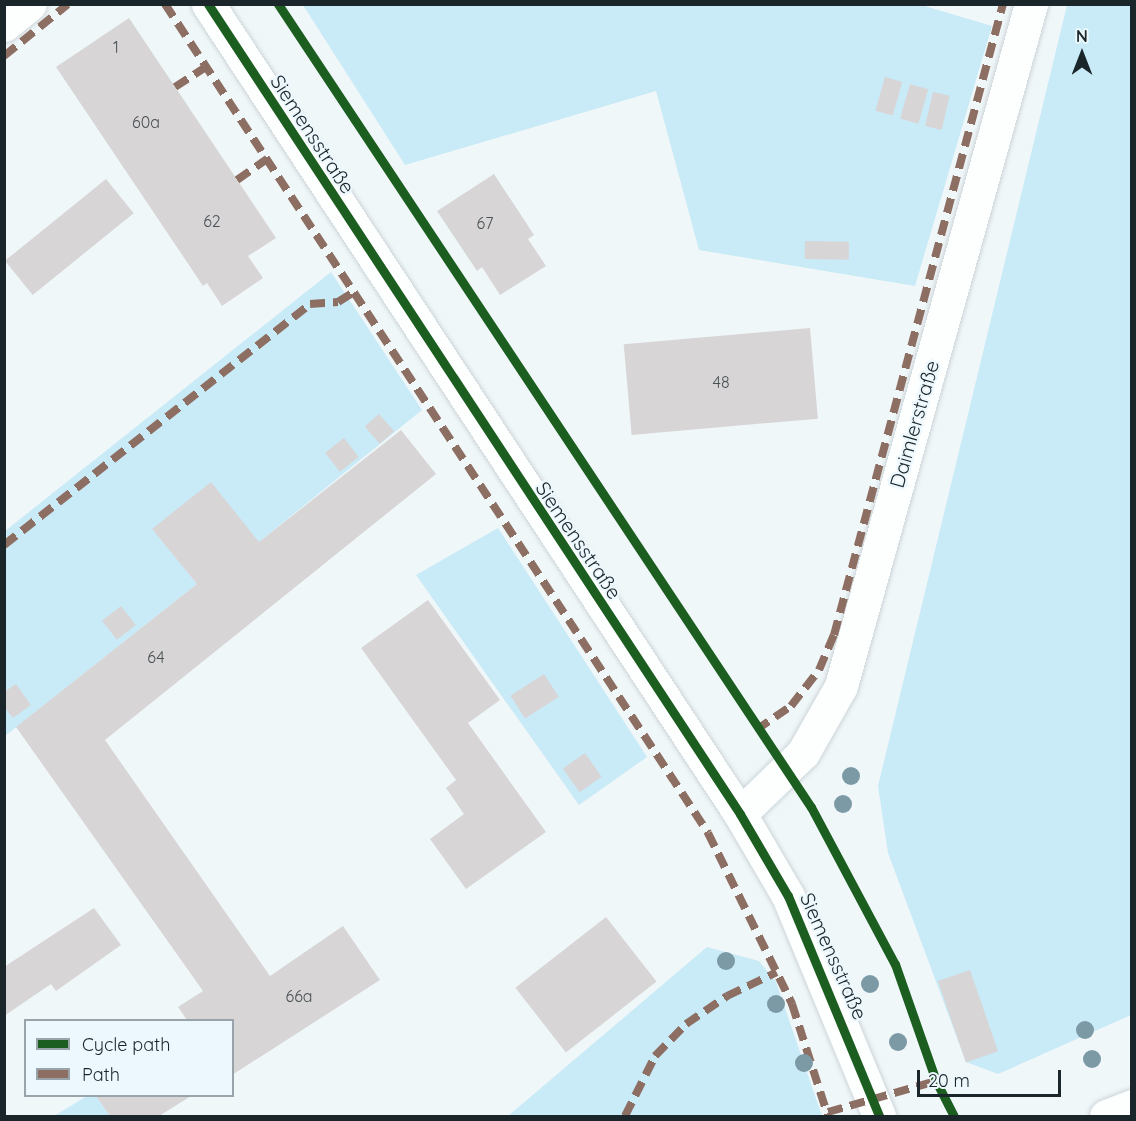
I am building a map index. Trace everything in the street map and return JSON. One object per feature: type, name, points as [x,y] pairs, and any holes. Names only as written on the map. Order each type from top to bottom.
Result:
[{"type":"street","points":[[4,25],[30,4]]},
{"type":"street","name":"Siemensstraße","points":[[208,4],[740,814],[788,896],[879,1116]]},
{"type":"street","name":"Daimlerstraße","points":[[740,814],[803,753],[841,686],[1031,4]]},
{"type":"street","points":[[1106,1116],[1131,1107]]},
{"type":"shaded area","points":[[918,4],[992,26],[915,286],[699,250],[656,91],[405,165],[303,5]]},
{"type":"shaded area","points":[[1067,5],[1131,5],[1131,1015],[998,1074],[966,1062],[888,853],[878,786]]},
{"type":"shaded area","points":[[331,272],[422,410],[259,542],[153,529],[197,584],[5,736],[5,531]]},
{"type":"shaded area","points":[[498,528],[647,757],[579,805],[416,575]]},
{"type":"shaded area","points":[[707,947],[759,961],[776,982],[822,1116],[508,1116]]},
{"type":"shaded area","points":[[85,1097],[97,1097],[110,1116],[54,1116]]},
{"type":"building","points":[[129,18],[276,238],[248,256],[263,278],[222,306],[207,283],[203,286],[56,67]]},
{"type":"building","points":[[885,77],[902,82],[893,116],[875,111]]},
{"type":"building","points":[[910,84],[928,89],[918,124],[900,119]]},
{"type":"building","points":[[933,92],[950,96],[942,130],[925,126]]},
{"type":"building","points":[[494,174],[534,235],[528,239],[546,266],[500,295],[482,267],[477,271],[437,211]]},
{"type":"building","points":[[106,179],[134,213],[33,295],[5,261]]},
{"type":"building","points":[[805,241],[849,242],[849,260],[805,259]]},
{"type":"building","points":[[810,328],[818,419],[632,435],[624,344]]},
{"type":"building","points":[[379,414],[394,431],[380,444],[365,426]]},
{"type":"building","points":[[401,430],[436,474],[105,740],[270,976],[343,926],[380,980],[234,1074],[234,1019],[186,1019],[178,1007],[203,991],[16,727],[197,584],[152,529],[211,482],[259,542]]},
{"type":"building","points":[[344,438],[359,457],[340,472],[325,453]]},
{"type":"building","points":[[428,600],[500,700],[468,723],[546,832],[466,889],[430,839],[464,814],[446,788],[456,780],[361,648]]},
{"type":"building","points":[[121,606],[136,625],[117,640],[102,621]]},
{"type":"building","points":[[544,674],[559,697],[525,718],[510,696]]},
{"type":"building","points":[[16,684],[31,705],[13,718],[4,707],[4,692]]},
{"type":"building","points":[[585,753],[602,777],[580,792],[563,768]]},
{"type":"building","points":[[94,908],[121,945],[56,991],[51,984],[4,1016],[4,967]]},
{"type":"building","points":[[606,917],[656,982],[566,1052],[515,988]]},
{"type":"building","points":[[970,970],[998,1051],[966,1062],[938,981]]},
{"type":"building","points":[[97,1097],[189,1097],[159,1116],[110,1116]]},
{"type":"marked path","points":[[4,56],[68,4]]},
{"type":"marked path","points":[[165,4],[708,833],[792,1004],[828,1116]]},
{"type":"marked path","points":[[756,730],[791,706],[819,670],[834,635],[1003,4]]},
{"type":"marked path","points":[[175,87],[206,67]]},
{"type":"marked path","points":[[237,180],[267,159]]},
{"type":"marked path","points":[[4,545],[310,304],[338,302],[354,292]]},
{"type":"marked path","points":[[625,1116],[655,1056],[686,1024],[727,996],[777,972]]},
{"type":"marked path","points":[[828,1112],[936,1081]]},
{"type":"cycle path","points":[[208,4],[740,814],[788,896],[879,1116]]},
{"type":"cycle path","points":[[278,4],[811,807],[895,964],[936,1081],[954,1116]]}]
